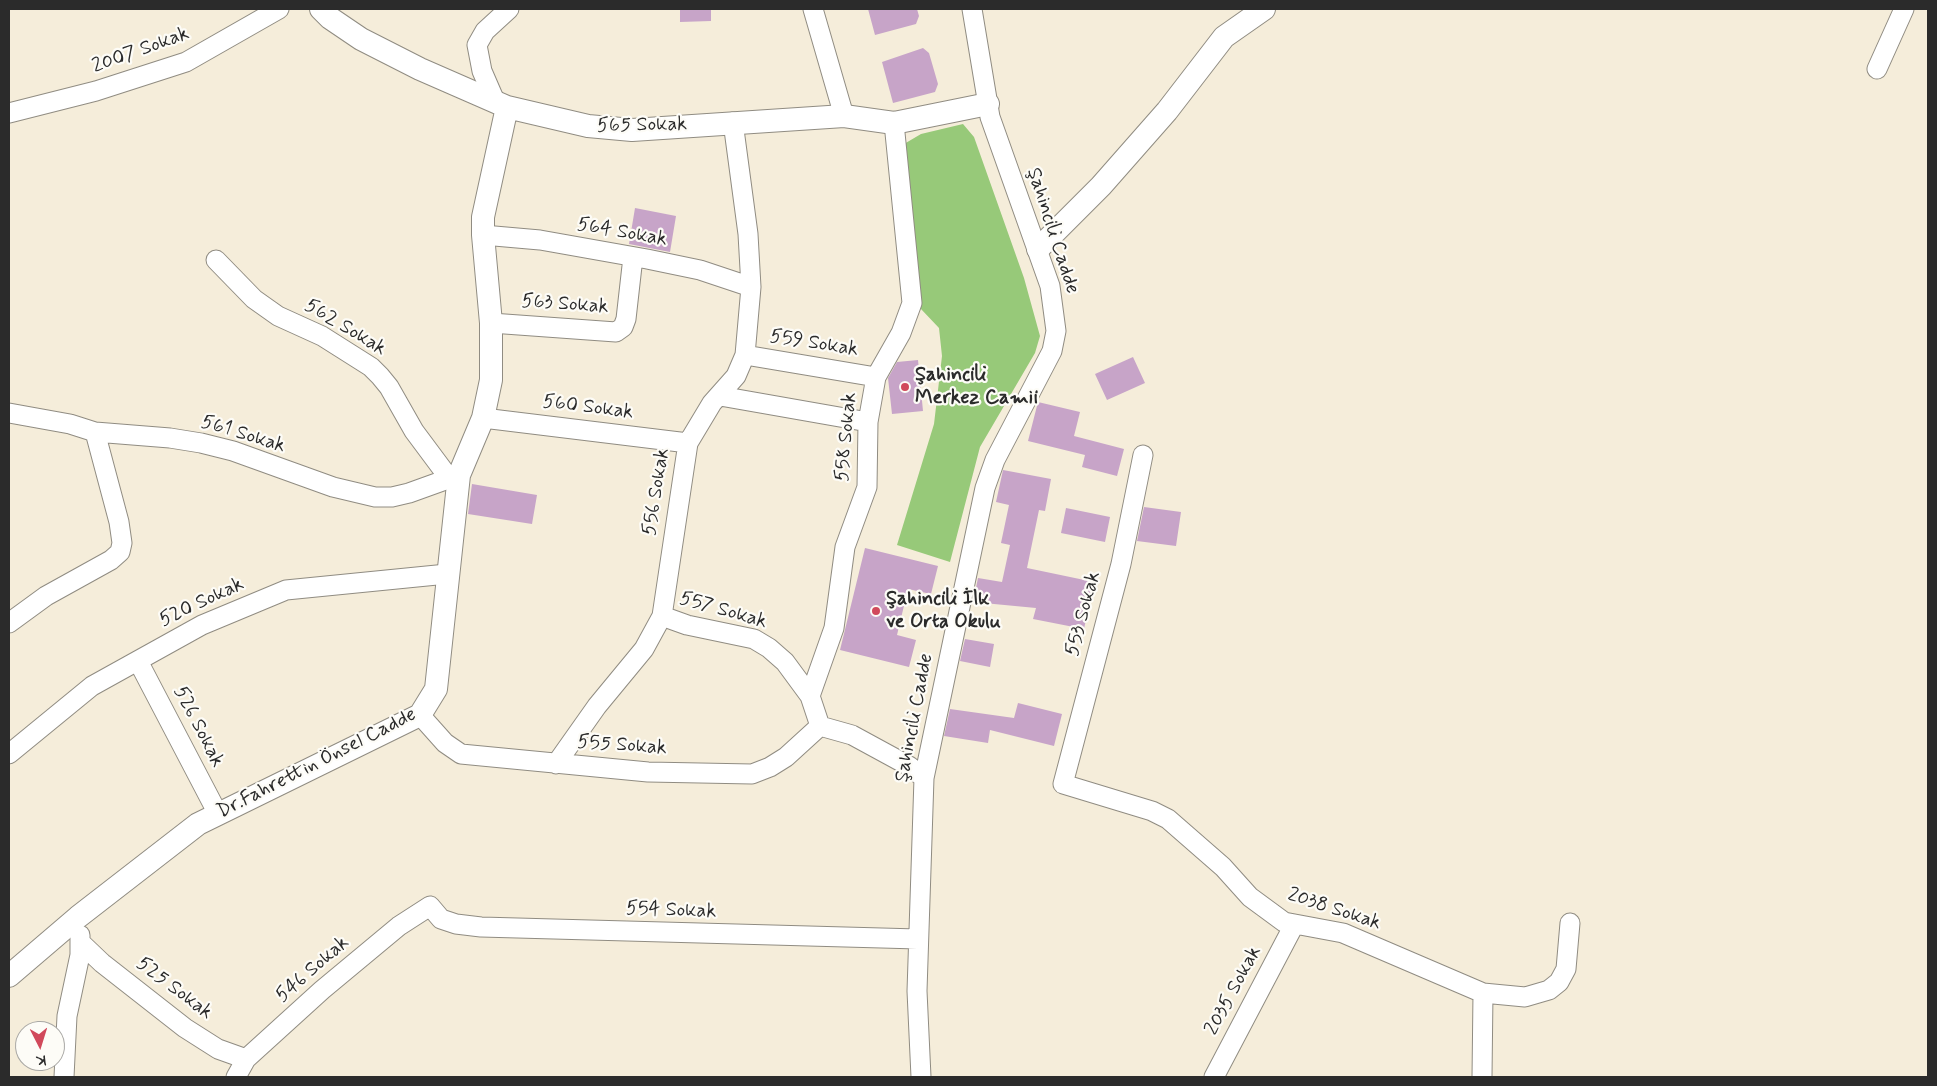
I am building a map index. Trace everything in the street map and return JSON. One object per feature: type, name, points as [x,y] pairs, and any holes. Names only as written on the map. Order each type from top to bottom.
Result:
[{"type":"street","name":"2007 Sokak","points":[[9,114],[96,91],[186,62],[279,9]]},
{"type":"street","name":"565 Sokak","points":[[321,9],[330,18],[361,40],[420,69],[501,104],[588,126],[632,130],[844,116],[894,123],[988,104]]},
{"type":"street","points":[[501,104],[482,71],[477,45],[485,30],[509,9]]},
{"type":"street","points":[[813,9],[844,116]]},
{"type":"street","name":"Şahincili Cadde","points":[[921,1077],[918,939],[924,778],[985,488],[995,460],[1056,341],[1050,286],[990,118],[972,9]]},
{"type":"street","points":[[1038,249],[1100,186],[1167,111],[1224,37],[1264,9]]},
{"type":"street","points":[[1877,69],[1904,9]]},
{"type":"street","name":"Dr.Fahrettin Önsel Cadde","points":[[9,976],[78,916],[198,824],[420,715],[436,689],[454,477],[483,418],[491,380],[491,323],[483,217],[501,104]]},
{"type":"street","name":"556 Sokak","points":[[556,764],[597,706],[644,649],[662,616],[688,443],[712,403],[736,376],[746,355],[751,287],[748,234],[733,122]]},
{"type":"street","name":"558 Sokak","points":[[810,696],[831,641],[839,601],[845,548],[867,487],[868,422],[876,377],[901,333],[912,303],[894,123]]},
{"type":"street","name":"564 Sokak","points":[[483,235],[540,240],[633,257],[700,270],[751,287]]},
{"type":"street","name":"563 Sokak","points":[[491,323],[616,332],[623,327],[626,319],[633,257]]},
{"type":"street","name":"562 Sokak","points":[[216,260],[254,299],[278,316],[322,336],[376,372],[389,387],[414,432],[454,477]]},
{"type":"street","name":"559 Sokak","points":[[746,355],[876,377]]},
{"type":"street","points":[[720,396],[868,422]]},
{"type":"street","name":"561 Sokak","points":[[9,413],[70,424],[95,432],[170,438],[201,443],[233,451],[332,487],[375,497],[392,497],[409,493],[454,477]]},
{"type":"street","name":"560 Sokak","points":[[483,418],[688,443]]},
{"type":"street","points":[[9,623],[46,596],[111,560],[120,552],[122,543],[119,522],[95,432]]},
{"type":"street","name":"553 Sokak","points":[[1063,784],[1121,564],[1143,455]]},
{"type":"street","name":"520 Sokak","points":[[9,754],[92,686],[202,626],[286,590],[447,574]]},
{"type":"street","name":"557 Sokak","points":[[662,616],[687,626],[754,639],[770,648],[785,662],[810,696],[820,726]]},
{"type":"street","name":"526 Sokak","points":[[138,661],[218,814]]},
{"type":"street","name":"555 Sokak","points":[[420,715],[445,743],[461,754],[648,772],[752,774],[770,767],[786,757],[820,726]]},
{"type":"street","points":[[820,726],[852,735],[908,766],[924,778]]},
{"type":"street","name":"2038 Sokak","points":[[1063,784],[1152,811],[1168,819],[1223,867],[1264,909],[1294,925],[1344,933],[1483,993],[1525,997],[1549,990],[1559,982],[1566,969],[1570,923]]},
{"type":"street","name":"554 Sokak","points":[[430,906],[441,919],[456,924],[482,927],[918,939]]},
{"type":"street","name":"546 Sokak","points":[[236,1077],[246,1059],[364,955],[399,926],[430,906]]},
{"type":"street","points":[[64,1077],[67,1016],[81,943],[78,916]]},
{"type":"street","name":"2035 Sokak","points":[[1214,1077],[1294,925]]},
{"type":"street","name":"525 Sokak","points":[[81,943],[102,963],[185,1028],[218,1049],[246,1059]]},
{"type":"street","points":[[1482,1077],[1483,993]]},
{"type":"green space","points":[[963,124],[974,137],[1024,278],[1040,336],[1035,353],[980,447],[950,562],[897,545],[934,424],[942,356],[939,328],[921,309],[904,144],[921,134]]},
{"type":"building","points":[[680,9],[711,9],[711,21],[680,22]]},
{"type":"building","points":[[868,9],[917,9],[919,16],[916,24],[875,35]]},
{"type":"building","points":[[923,48],[929,53],[938,84],[935,92],[893,103],[882,62]]},
{"type":"building","points":[[635,208],[676,216],[670,252],[629,244]]},
{"type":"building","points":[[1133,357],[1145,383],[1107,400],[1095,374]]},
{"type":"building","name":"Şahincili Merkez Camii","points":[[918,360],[923,411],[892,414],[888,378],[897,362]]},
{"type":"building","points":[[1038,402],[1080,412],[1074,436],[1124,449],[1117,476],[1082,467],[1085,455],[1028,441]]},
{"type":"building","points":[[1003,470],[1051,479],[1045,511],[1039,510],[1027,568],[1094,582],[1084,629],[1033,619],[1036,608],[973,602],[978,578],[1002,582],[1010,545],[1001,543],[1009,505],[996,502]]},
{"type":"building","points":[[472,484],[537,495],[532,524],[468,514]]},
{"type":"building","points":[[1144,507],[1181,512],[1176,546],[1137,541]]},
{"type":"building","points":[[1066,508],[1110,517],[1105,542],[1061,533]]},
{"type":"building","name":"Şahincili İlk ve Orta Okulu","points":[[865,548],[938,566],[931,594],[908,589],[897,635],[916,640],[909,667],[840,650]]},
{"type":"building","points":[[965,639],[994,644],[990,667],[960,661]]},
{"type":"building","points":[[1018,703],[1062,714],[1054,746],[990,730],[988,743],[944,736],[950,709],[1014,718]]},
{"type":"place","name":"Şahincili Merkez Camii","points":[[905,387]]},
{"type":"place","name":"Şahincili İlk ve Orta Okulu","points":[[876,611]]}]
